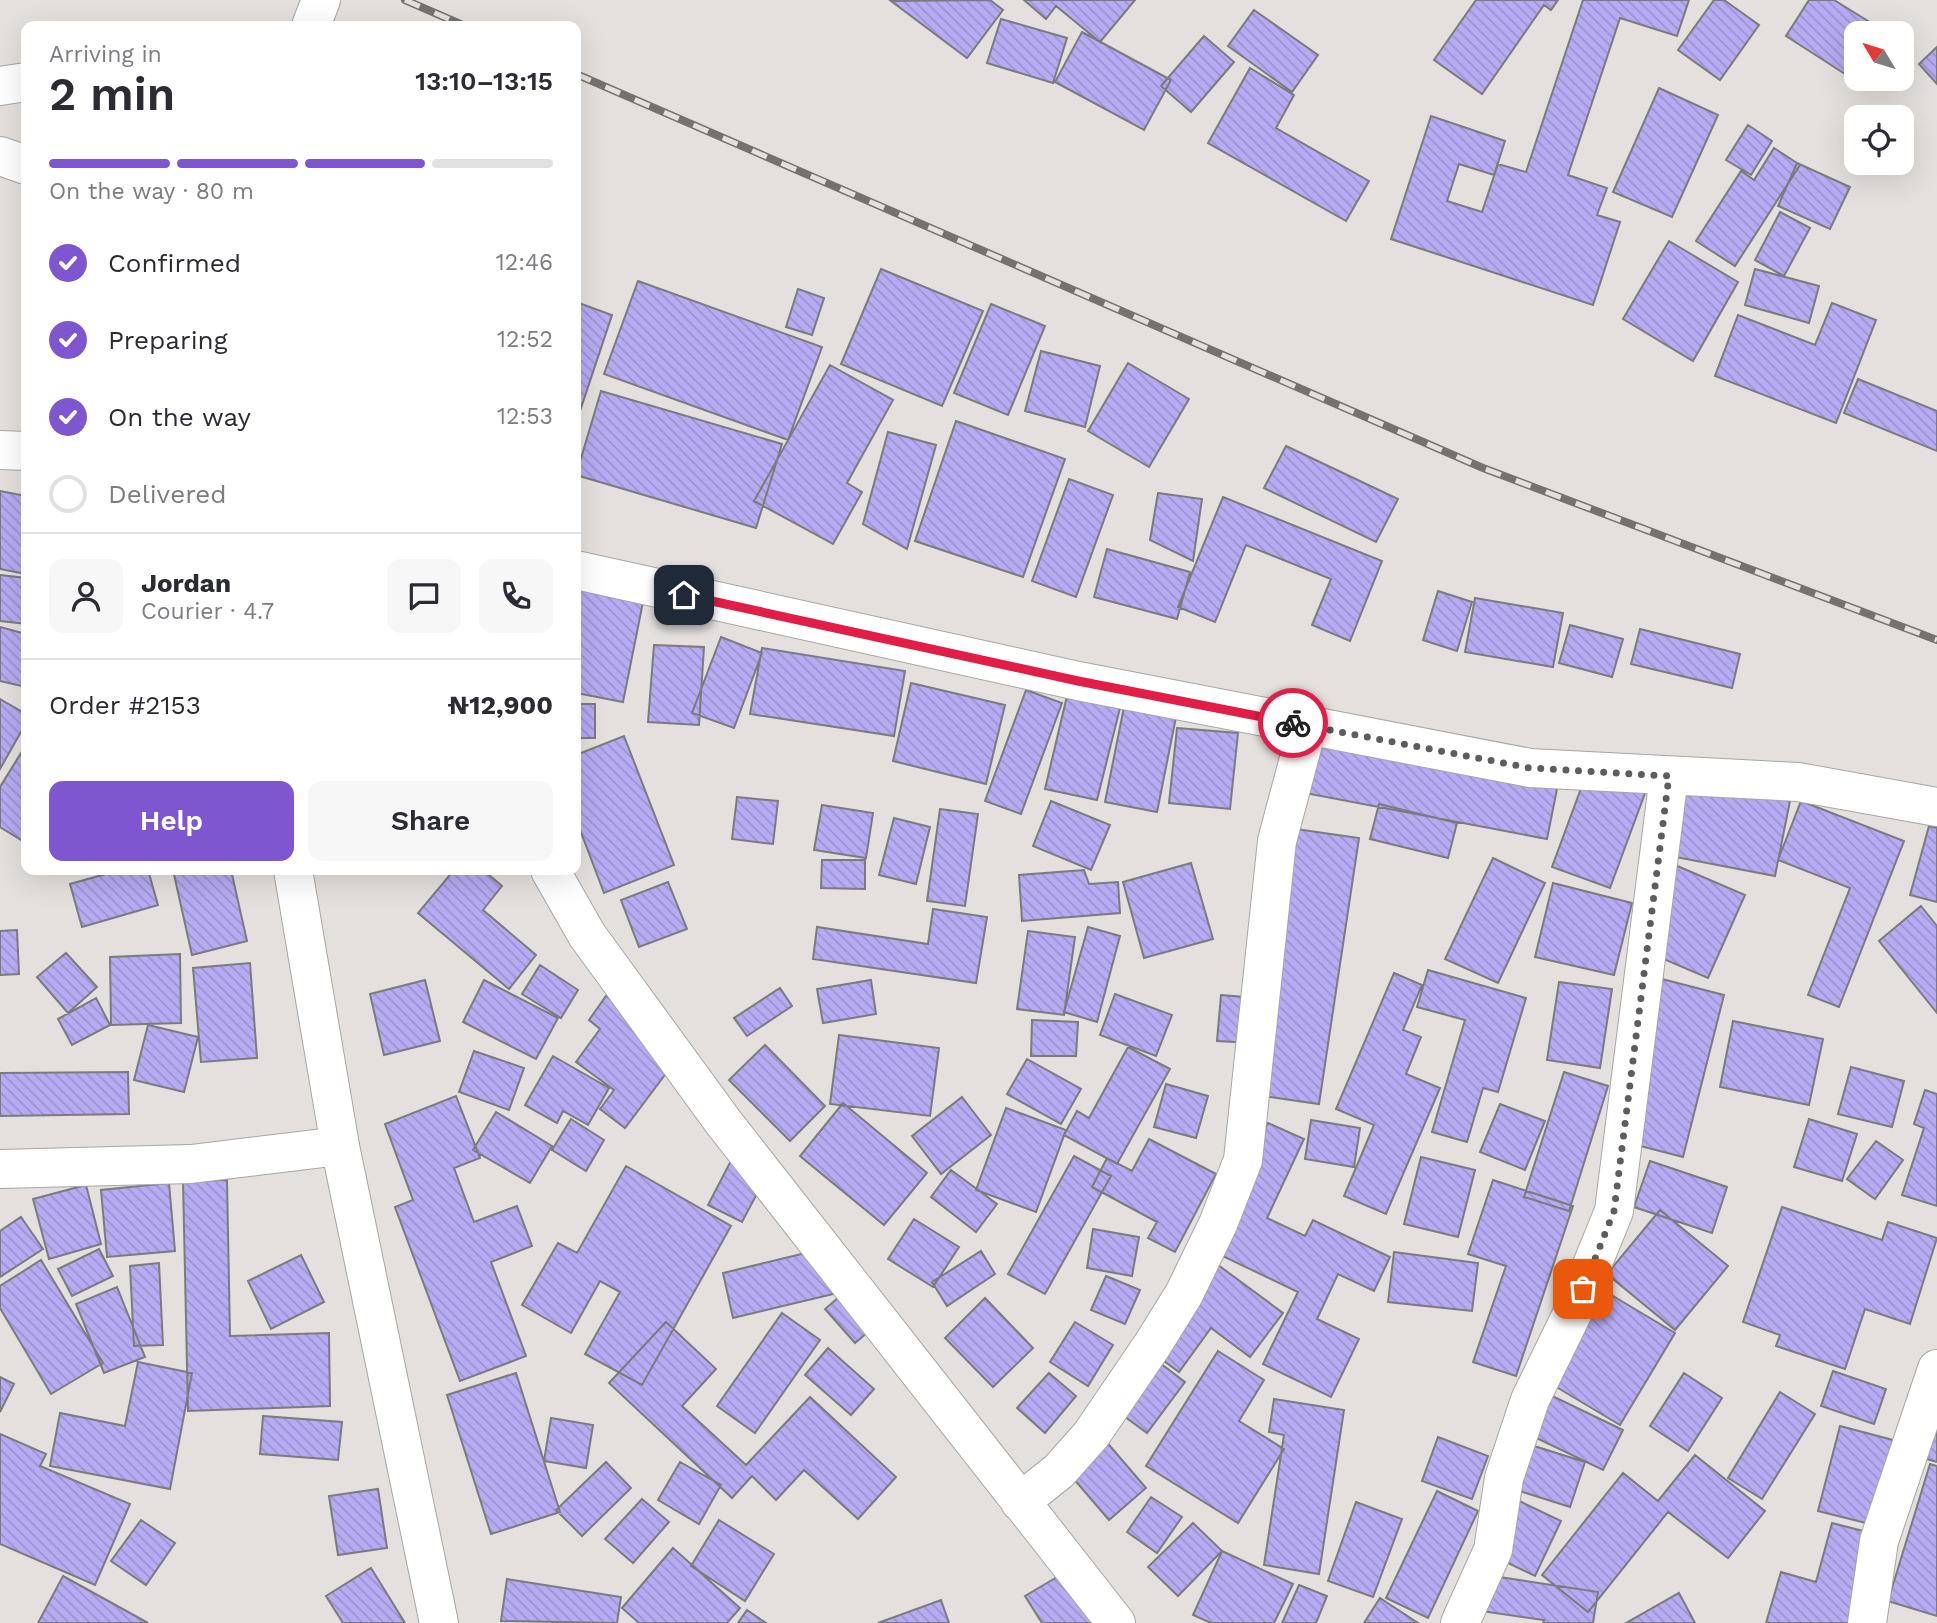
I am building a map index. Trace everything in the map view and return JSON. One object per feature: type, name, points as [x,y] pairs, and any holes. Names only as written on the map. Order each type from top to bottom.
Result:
[{"type":"street","points":[[313,21],[321,0]]},
{"type":"street","points":[[0,86],[21,83]]},
{"type":"street","points":[[0,156],[21,163]]},
{"type":"street","points":[[0,450],[21,451]]},
{"type":"street","points":[[581,571],[1078,681],[1530,768],[1798,782],[1937,807]]},
{"type":"street","points":[[1020,1502],[1059,1471],[1091,1435],[1153,1344],[1190,1282],[1218,1224],[1243,1160],[1277,841],[1308,725]]},
{"type":"street","points":[[1460,1623],[1493,1550],[1504,1478],[1530,1400],[1572,1314],[1614,1211],[1669,776]]},
{"type":"street","points":[[294,875],[340,1146],[439,1623]]},
{"type":"street","points":[[553,875],[587,935],[724,1123],[1116,1623]]},
{"type":"street","points":[[0,1169],[191,1164],[340,1146]]},
{"type":"street","points":[[1867,1623],[1879,1541],[1937,1369]]},
{"type":"building","points":[[990,0],[1003,10],[967,58],[891,1]]},
{"type":"building","points":[[1024,0],[1135,0],[1100,42],[1056,6],[1046,19]]},
{"type":"building","points":[[1476,0],[1558,0],[1551,10],[1544,5],[1482,94],[1434,60]]},
{"type":"building","points":[[1583,0],[1689,0],[1677,36],[1620,18],[1568,175],[1607,188],[1597,215],[1620,222],[1593,305],[1391,239],[1431,116],[1505,141],[1494,175],[1459,164],[1447,201],[1482,212],[1498,164],[1526,172]]},
{"type":"building","points":[[1714,0],[1724,0],[1759,25],[1720,80],[1678,50]]},
{"type":"building","points":[[1809,0],[1834,0],[1868,21],[1844,21],[1844,73],[1786,36]]},
{"type":"building","points":[[1254,10],[1318,55],[1292,92],[1228,46]]},
{"type":"building","points":[[1001,19],[1067,38],[1053,83],[987,63]]},
{"type":"building","points":[[1082,32],[1171,80],[1144,130],[1055,82]]},
{"type":"building","points":[[1204,36],[1234,62],[1191,112],[1161,86]]},
{"type":"building","points":[[1937,47],[1937,84],[1919,64]]},
{"type":"building","points":[[1250,68],[1294,95],[1276,128],[1369,181],[1346,221],[1208,143]]},
{"type":"building","points":[[1659,88],[1718,115],[1672,217],[1613,192]]},
{"type":"building","points":[[1748,125],[1772,141],[1751,175],[1726,160]]},
{"type":"building","points":[[1774,148],[1800,165],[1735,266],[1696,241],[1741,171],[1754,180]]},
{"type":"building","points":[[1797,163],[1850,187],[1830,229],[1778,206]]},
{"type":"building","points":[[1780,212],[1810,228],[1784,276],[1755,260]]},
{"type":"building","points":[[1669,241],[1738,282],[1693,361],[1623,319]]},
{"type":"building","points":[[881,269],[983,311],[942,406],[841,364]]},
{"type":"building","points":[[1755,269],[1819,286],[1809,323],[1745,305]]},
{"type":"building","points":[[638,281],[822,347],[788,440],[604,374]]},
{"type":"building","points":[[798,289],[824,298],[812,335],[786,327]]},
{"type":"building","points":[[1832,303],[1876,320],[1836,423],[1715,376],[1738,315],[1815,345]]},
{"type":"building","points":[[581,304],[612,315],[581,408]]},
{"type":"building","points":[[991,304],[1045,326],[1008,415],[954,393]]},
{"type":"building","points":[[1041,351],[1100,366],[1085,427],[1025,411]]},
{"type":"building","points":[[1128,363],[1189,399],[1149,467],[1088,431]]},
{"type":"building","points":[[830,365],[893,400],[847,483],[862,492],[833,544],[754,501]]},
{"type":"building","points":[[1858,379],[1937,411],[1937,451],[1844,413]]},
{"type":"building","points":[[601,391],[782,444],[756,528],[581,476],[581,458]]},
{"type":"building","points":[[956,421],[1065,459],[1023,577],[915,541]]},
{"type":"building","points":[[888,432],[936,445],[907,549],[863,524]]},
{"type":"building","points":[[1286,446],[1398,499],[1376,542],[1264,488]]},
{"type":"building","points":[[1069,479],[1113,495],[1076,597],[1032,581]]},
{"type":"building","points":[[0,491],[21,495],[21,573],[0,569]]},
{"type":"building","points":[[1158,493],[1202,499],[1193,561],[1150,540]]},
{"type":"building","points":[[1223,497],[1382,561],[1350,641],[1312,625],[1331,579],[1246,545],[1215,622],[1178,607]]},
{"type":"building","points":[[1107,549],[1190,572],[1177,619],[1094,597]]},
{"type":"building","points":[[0,575],[21,577],[21,623],[0,621]]},
{"type":"building","points":[[581,590],[643,602],[623,702],[581,694]]},
{"type":"building","points":[[1438,591],[1472,602],[1457,651],[1423,640]]},
{"type":"building","points":[[1475,598],[1563,613],[1553,667],[1465,652]]},
{"type":"building","points":[[1570,625],[1623,639],[1612,677],[1559,663]]},
{"type":"building","points":[[0,627],[21,633],[21,686],[0,681]]},
{"type":"building","points":[[1640,629],[1740,654],[1732,688],[1631,664]]},
{"type":"building","points":[[721,637],[762,653],[734,728],[692,713]]},
{"type":"building","points":[[654,645],[704,647],[699,725],[648,722]]},
{"type":"building","points":[[762,648],[905,671],[894,736],[750,714]]},
{"type":"building","points":[[911,683],[1005,705],[986,784],[893,761]]},
{"type":"building","points":[[1026,690],[1062,703],[1021,814],[985,801]]},
{"type":"building","points":[[1067,696],[1120,708],[1097,800],[1045,789]]},
{"type":"building","points":[[0,699],[21,711],[21,732],[0,769]]},
{"type":"building","points":[[581,704],[595,704],[595,738],[581,738]]},
{"type":"building","points":[[1124,707],[1176,717],[1157,812],[1105,802]]},
{"type":"building","points":[[1297,724],[1560,774],[1547,839],[1284,789]]},
{"type":"building","points":[[1177,728],[1238,733],[1230,809],[1169,803]]},
{"type":"building","points":[[624,736],[674,865],[604,893],[581,832],[581,753]]},
{"type":"building","points":[[21,753],[21,840],[0,827],[0,787]]},
{"type":"building","points":[[1590,764],[1648,785],[1610,888],[1552,867]]},
{"type":"building","points":[[1674,780],[1790,801],[1775,876],[1660,854]]},
{"type":"building","points":[[737,797],[778,801],[773,844],[732,839]]},
{"type":"building","points":[[1051,801],[1110,825],[1091,870],[1033,846]]},
{"type":"building","points":[[1801,801],[1904,841],[1839,1007],[1808,995],[1850,888],[1778,860]]},
{"type":"building","points":[[1379,804],[1457,823],[1448,858],[1370,839]]},
{"type":"building","points":[[822,805],[873,813],[866,858],[814,850]]},
{"type":"building","points":[[940,809],[978,814],[965,906],[927,901]]},
{"type":"building","points":[[894,818],[930,827],[916,884],[879,875]]},
{"type":"building","points":[[1929,826],[1937,828],[1937,902],[1910,895]]},
{"type":"building","points":[[1296,829],[1359,838],[1319,1104],[1257,1095]]},
{"type":"building","points":[[1493,858],[1545,883],[1498,983],[1445,959]]},
{"type":"building","points":[[822,860],[865,860],[865,889],[821,888]]},
{"type":"building","points":[[1191,863],[1213,939],[1144,958],[1123,882]]},
{"type":"building","points":[[1675,865],[1745,895],[1708,978],[1638,948]]},
{"type":"building","points":[[1084,870],[1089,884],[1118,882],[1120,913],[1022,921],[1019,875]]},
{"type":"building","points":[[102,875],[149,875],[158,905],[82,927],[70,884]]},
{"type":"building","points":[[174,875],[232,875],[247,941],[192,955]]},
{"type":"building","points":[[450,875],[489,875],[502,886],[483,910],[536,955],[509,989],[418,913]]},
{"type":"building","points":[[668,882],[687,929],[639,947],[621,900]]},
{"type":"building","points":[[1553,883],[1632,903],[1614,975],[1535,957]]},
{"type":"building","points":[[1921,906],[1937,926],[1937,1013],[1879,941]]},
{"type":"building","points":[[933,909],[987,917],[976,983],[813,959],[817,927],[928,944]]},
{"type":"building","points":[[1088,927],[1120,936],[1097,1022],[1064,1012]]},
{"type":"building","points":[[17,930],[19,974],[0,975],[0,931]]},
{"type":"building","points":[[1028,931],[1075,937],[1064,1015],[1017,1009]]},
{"type":"building","points":[[66,953],[97,987],[68,1013],[37,977]]},
{"type":"building","points":[[180,954],[181,1023],[111,1025],[110,957]]},
{"type":"building","points":[[250,963],[257,1058],[201,1062],[193,968]]},
{"type":"building","points":[[540,965],[578,990],[561,1018],[522,994]]},
{"type":"building","points":[[1428,970],[1526,998],[1498,1092],[1483,1088],[1467,1142],[1432,1132],[1465,1020],[1417,1007]]},
{"type":"building","points":[[1394,973],[1422,985],[1403,1030],[1421,1037],[1406,1074],[1440,1088],[1386,1214],[1344,1196],[1374,1125],[1336,1109]]},
{"type":"building","points":[[1662,979],[1724,995],[1683,1157],[1621,1141]]},
{"type":"building","points":[[425,980],[440,1041],[384,1055],[370,994]]},
{"type":"building","points":[[484,980],[558,1018],[536,1059],[463,1022]]},
{"type":"building","points":[[871,980],[876,1014],[823,1023],[817,989]]},
{"type":"building","points":[[1559,982],[1612,989],[1600,1068],[1547,1060]]},
{"type":"building","points":[[780,988],[792,1006],[747,1036],[734,1018]]},
{"type":"building","points":[[1115,994],[1172,1015],[1156,1056],[1100,1035]]},
{"type":"building","points":[[1221,995],[1256,998],[1252,1043],[1217,1041]]},
{"type":"building","points":[[606,996],[682,1052],[625,1128],[600,1109],[614,1090],[576,1062],[600,1029],[589,1020]]},
{"type":"building","points":[[96,998],[110,1025],[72,1045],[58,1019]]},
{"type":"building","points":[[1032,1020],[1078,1022],[1076,1056],[1031,1056]]},
{"type":"building","points":[[1733,1021],[1823,1039],[1809,1105],[1720,1087]]},
{"type":"building","points":[[148,1025],[198,1037],[184,1092],[134,1080]]},
{"type":"building","points":[[839,1035],[939,1048],[930,1116],[830,1104]]},
{"type":"building","points":[[765,1045],[825,1106],[790,1141],[729,1080]]},
{"type":"building","points":[[1128,1047],[1170,1069],[1117,1164],[1064,1135],[1077,1111],[1089,1118]]},
{"type":"building","points":[[474,1051],[524,1068],[509,1110],[459,1092]]},
{"type":"building","points":[[553,1056],[609,1088],[588,1125],[563,1111],[557,1123],[525,1105]]},
{"type":"building","points":[[1027,1059],[1081,1089],[1061,1124],[1007,1094]]},
{"type":"building","points":[[1851,1067],[1904,1081],[1892,1127],[1838,1114]]},
{"type":"building","points":[[128,1072],[129,1114],[0,1116],[0,1073]]},
{"type":"building","points":[[1564,1072],[1608,1086],[1569,1211],[1524,1197]]},
{"type":"building","points":[[1166,1084],[1208,1096],[1196,1138],[1154,1127]]},
{"type":"building","points":[[1925,1090],[1937,1094],[1937,1206],[1902,1195],[1924,1128],[1914,1124]]},
{"type":"building","points":[[456,1096],[480,1158],[454,1168],[474,1222],[517,1206],[532,1246],[491,1262],[526,1356],[460,1381],[395,1207],[413,1200],[385,1124]]},
{"type":"building","points":[[962,1097],[991,1135],[941,1174],[912,1136]]},
{"type":"building","points":[[843,1103],[927,1173],[884,1225],[800,1156]]},
{"type":"building","points":[[1500,1104],[1545,1121],[1525,1170],[1480,1152]]},
{"type":"building","points":[[1006,1108],[1066,1130],[1036,1212],[976,1190]]},
{"type":"building","points":[[496,1112],[552,1146],[530,1183],[473,1150]]},
{"type":"building","points":[[571,1119],[604,1140],[586,1171],[552,1150]]},
{"type":"building","points":[[1809,1119],[1857,1134],[1842,1181],[1794,1167]]},
{"type":"building","points":[[1311,1120],[1360,1128],[1354,1167],[1305,1159]]},
{"type":"building","points":[[1268,1123],[1304,1139],[1267,1218],[1305,1236],[1313,1220],[1390,1257],[1374,1291],[1338,1274],[1317,1319],[1359,1339],[1331,1397],[1263,1364],[1298,1292],[1208,1249]]},
{"type":"building","points":[[1149,1139],[1216,1174],[1175,1252],[1148,1238],[1157,1222],[1092,1187],[1107,1158],[1132,1171]]},
{"type":"building","points":[[1876,1141],[1903,1160],[1875,1199],[1847,1179]]},
{"type":"building","points":[[736,1151],[770,1169],[742,1222],[708,1205]]},
{"type":"building","points":[[1074,1156],[1111,1176],[1045,1294],[1008,1274]]},
{"type":"building","points":[[1421,1157],[1475,1170],[1458,1237],[1404,1224]]},
{"type":"building","points":[[1650,1161],[1727,1187],[1712,1233],[1634,1207]]},
{"type":"building","points":[[626,1166],[731,1226],[642,1385],[585,1354],[620,1292],[600,1281],[571,1333],[522,1305],[558,1243],[577,1253]]},
{"type":"building","points":[[951,1170],[997,1204],[976,1232],[931,1197]]},
{"type":"building","points":[[227,1180],[230,1336],[329,1333],[330,1406],[188,1411],[183,1181]]},
{"type":"building","points":[[1493,1180],[1573,1206],[1516,1376],[1473,1362],[1506,1266],[1468,1254]]},
{"type":"building","points":[[169,1183],[175,1251],[107,1257],[101,1190]]},
{"type":"building","points":[[86,1185],[101,1244],[49,1259],[33,1199]]},
{"type":"building","points":[[1782,1207],[1882,1240],[1888,1222],[1937,1238],[1910,1324],[1865,1309],[1845,1369],[1776,1346],[1780,1335],[1743,1322]]},
{"type":"building","points":[[1660,1210],[1728,1266],[1675,1330],[1607,1274]]},
{"type":"building","points":[[21,1217],[43,1249],[0,1277],[0,1231]]},
{"type":"building","points":[[914,1219],[959,1247],[933,1287],[888,1259]]},
{"type":"building","points":[[1093,1229],[1139,1237],[1132,1276],[1087,1268]]},
{"type":"building","points":[[839,1245],[850,1290],[733,1318],[723,1273]]},
{"type":"building","points":[[99,1249],[113,1276],[72,1296],[58,1269]]},
{"type":"building","points":[[981,1251],[995,1274],[947,1306],[932,1282]]},
{"type":"building","points":[[1394,1252],[1478,1263],[1472,1311],[1388,1302]]},
{"type":"building","points":[[301,1255],[324,1302],[271,1329],[248,1281]]},
{"type":"building","points":[[1210,1259],[1283,1313],[1250,1357],[1211,1328],[1179,1372],[1145,1347]]},
{"type":"building","points":[[41,1260],[103,1363],[51,1394],[0,1308],[0,1286]]},
{"type":"building","points":[[159,1263],[163,1345],[134,1346],[130,1266]]},
{"type":"building","points":[[1106,1276],[1140,1290],[1125,1324],[1091,1310]]},
{"type":"building","points":[[852,1286],[882,1320],[855,1343],[825,1309]]},
{"type":"building","points":[[117,1287],[145,1357],[104,1373],[76,1304]]},
{"type":"building","points":[[1603,1290],[1675,1333],[1620,1425],[1548,1382]]},
{"type":"building","points":[[985,1298],[1033,1348],[993,1387],[945,1338]]},
{"type":"building","points":[[782,1313],[820,1340],[755,1433],[717,1406]]},
{"type":"building","points":[[666,1322],[716,1369],[682,1406],[746,1465],[810,1397],[896,1477],[858,1519],[804,1470],[776,1500],[752,1476],[732,1498],[609,1383]]},
{"type":"building","points":[[1075,1322],[1113,1345],[1088,1386],[1050,1362]]},
{"type":"building","points":[[828,1348],[874,1389],[851,1415],[805,1375]]},
{"type":"building","points":[[1218,1351],[1264,1380],[1239,1421],[1284,1449],[1238,1523],[1146,1466]]},
{"type":"building","points":[[1148,1354],[1185,1382],[1147,1433],[1109,1405]]},
{"type":"building","points":[[138,1362],[192,1373],[170,1489],[50,1466],[60,1413],[125,1426]]},
{"type":"building","points":[[1833,1371],[1886,1389],[1874,1424],[1821,1406]]},
{"type":"building","points":[[516,1373],[560,1512],[491,1534],[447,1395]]},
{"type":"building","points":[[1049,1373],[1076,1396],[1045,1433],[1017,1408]]},
{"type":"building","points":[[1684,1373],[1722,1398],[1688,1451],[1650,1426]]},
{"type":"building","points":[[0,1377],[14,1384],[0,1412]]},
{"type":"building","points":[[1780,1392],[1815,1414],[1762,1499],[1728,1478]]},
{"type":"building","points":[[1546,1393],[1623,1430],[1603,1470],[1526,1433]]},
{"type":"building","points":[[1937,1398],[1937,1462],[1923,1458]]},
{"type":"building","points":[[1274,1399],[1344,1410],[1319,1574],[1264,1565],[1284,1435],[1269,1432]]},
{"type":"building","points":[[263,1416],[342,1422],[338,1460],[260,1454]]},
{"type":"building","points":[[551,1418],[593,1425],[586,1468],[544,1461]]},
{"type":"building","points":[[1840,1426],[1893,1440],[1870,1524],[1818,1511]]},
{"type":"building","points":[[1098,1432],[1146,1488],[1109,1520],[1061,1464]]},
{"type":"building","points":[[0,1434],[46,1454],[40,1466],[130,1504],[95,1585],[0,1544]]},
{"type":"building","points":[[1438,1437],[1488,1456],[1472,1499],[1422,1481]]},
{"type":"building","points":[[1518,1441],[1585,1462],[1570,1507],[1504,1486]]},
{"type":"building","points":[[1695,1455],[1765,1511],[1728,1558],[1668,1512],[1588,1612],[1542,1575],[1623,1473],[1658,1501]]},
{"type":"building","points":[[606,1462],[631,1488],[582,1536],[556,1510]]},
{"type":"building","points":[[680,1462],[721,1485],[699,1524],[658,1500]]},
{"type":"building","points":[[1930,1464],[1937,1466],[1937,1616],[1888,1601]]},
{"type":"building","points":[[378,1489],[387,1548],[338,1555],[329,1496]]},
{"type":"building","points":[[1437,1491],[1478,1511],[1428,1618],[1386,1598]]},
{"type":"building","points":[[1151,1497],[1182,1517],[1157,1553],[1127,1532]]},
{"type":"building","points":[[1513,1498],[1561,1521],[1535,1576],[1487,1553]]},
{"type":"building","points":[[642,1499],[669,1522],[633,1563],[605,1539]]},
{"type":"building","points":[[1356,1502],[1402,1519],[1373,1597],[1328,1581]]},
{"type":"building","points":[[141,1520],[175,1543],[146,1585],[111,1561]]},
{"type":"building","points":[[719,1520],[774,1554],[745,1601],[691,1566]]},
{"type":"building","points":[[1193,1523],[1222,1551],[1178,1596],[1148,1567]]},
{"type":"building","points":[[1832,1523],[1875,1534],[1850,1623],[1766,1623],[1781,1572],[1816,1582]]},
{"type":"building","points":[[673,1548],[740,1608],[727,1623],[639,1623],[622,1608]]},
{"type":"building","points":[[1222,1551],[1293,1584],[1274,1623],[1211,1623],[1193,1615]]},
{"type":"building","points":[[1079,1564],[1116,1623],[1042,1623],[1025,1596]]},
{"type":"building","points":[[371,1568],[405,1623],[343,1623],[326,1596]]},
{"type":"building","points":[[1473,1573],[1598,1592],[1593,1623],[1543,1623],[1544,1620],[1467,1609]]},
{"type":"building","points":[[63,1576],[148,1623],[38,1623]]},
{"type":"building","points":[[507,1579],[621,1597],[617,1623],[501,1621]]},
{"type":"building","points":[[1299,1585],[1327,1596],[1316,1623],[1282,1623]]},
{"type":"building","points":[[1679,1593],[1695,1623],[1626,1623]]},
{"type":"building","points":[[1380,1598],[1418,1623],[1364,1623]]},
{"type":"building","points":[[941,1600],[949,1623],[878,1623]]},
{"type":"building","points":[[747,1610],[766,1623],[738,1623]]},
{"type":"railway","points":[[405,0],[453,21]]},
{"type":"railway","points":[[581,76],[1483,468],[1937,640]]},
{"type":"way so far","points":[[1293,723],[1530,768],[1669,776],[1614,1211],[1583,1289]]},
{"type":"route","points":[[684,595],[1078,681],[1293,723]]}]
